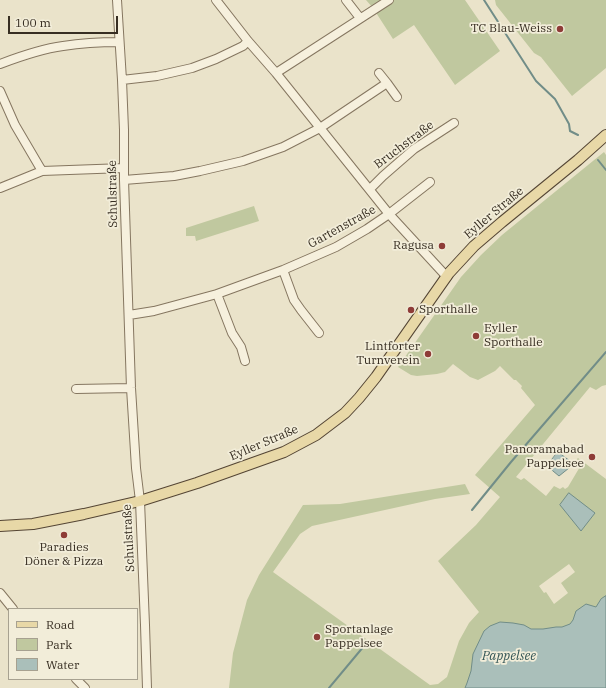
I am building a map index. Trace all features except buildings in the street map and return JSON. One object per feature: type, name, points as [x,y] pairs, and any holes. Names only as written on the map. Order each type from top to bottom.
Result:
[{"type":"main road","name":"Eyller Straße","points":[[0,526],[33,524],[140,501],[197,483],[284,452],[316,435],[345,413],[363,393],[447,277],[474,246],[606,135]]},
{"type":"street","name":"Schulstraße","points":[[117,0],[122,80],[131,388],[136,468],[140,501],[147,688]]},
{"type":"street","points":[[216,0],[389,214],[447,277]]},
{"type":"street","points":[[346,0],[360,18]]},
{"type":"street","points":[[276,73],[389,0]]},
{"type":"street","points":[[122,80],[157,76],[192,68],[216,59],[243,46],[248,41]]},
{"type":"street","points":[[0,64],[36,52],[63,46],[93,42],[120,42]]},
{"type":"street","points":[[380,73],[397,97]]},
{"type":"street","points":[[124,180],[174,176],[200,171],[243,161],[283,147],[320,128],[387,83]]},
{"type":"street","points":[[0,91],[15,126],[42,171]]},
{"type":"street","name":"Bruchstraße","points":[[370,189],[414,149],[454,123]]},
{"type":"street","points":[[0,188],[42,171],[124,168]]},
{"type":"street","points":[[389,214],[430,182]]},
{"type":"street","name":"Gartenstraße","points":[[129,315],[154,311],[217,294],[283,270],[336,247],[389,214]]},
{"type":"street","points":[[283,270],[294,300],[319,333]]},
{"type":"street","points":[[217,294],[232,333],[241,347],[245,361]]},
{"type":"street","points":[[76,389],[131,388]]},
{"type":"street","points":[[0,593],[12,608]]},
{"type":"street","points":[[77,680],[85,688]]},
{"type":"green space","points":[[366,0],[465,0],[500,51],[455,85],[414,25],[393,39],[373,8]]},
{"type":"green space","name":"TC Blau-Weiss","points":[[495,0],[606,0],[606,68],[572,96],[541,57],[534,53],[496,5]]},
{"type":"green space","points":[[604,152],[606,155],[606,385],[596,390],[590,387],[516,477],[521,480],[524,478],[546,496],[554,486],[560,489],[563,487],[565,489],[568,487],[581,465],[577,459],[578,458],[606,479],[606,688],[229,688],[233,653],[247,600],[259,575],[303,505],[340,504],[465,484],[470,494],[435,499],[312,526],[300,534],[273,572],[430,685],[438,684],[447,677],[459,641],[469,623],[479,612],[438,561],[476,525],[500,497],[475,475],[535,405],[521,388],[522,386],[500,366],[495,371],[478,380],[470,377],[453,364],[445,372],[417,376],[411,375],[398,367],[461,277],[502,235]],"holes":[[[569,564],[575,572],[561,583],[568,593],[554,604],[546,592],[544,593],[539,586]]]},
{"type":"green space","points":[[254,206],[259,221],[196,241],[195,236],[186,236],[186,228]]},
{"type":"water","points":[[558,452],[574,464],[559,476],[547,466]]},
{"type":"water","points":[[569,493],[595,513],[581,531],[560,505]]},
{"type":"water","name":"Pappelsee","points":[[606,596],[606,688],[465,688],[471,671],[473,654],[484,631],[490,626],[500,622],[524,625],[531,629],[562,627],[570,624],[576,611],[586,604],[596,607],[601,599]]},
{"type":"waterway","points":[[484,0],[536,81],[555,99],[569,124],[570,131],[578,135]]},
{"type":"waterway","points":[[598,160],[606,170]]},
{"type":"waterway","points":[[472,510],[511,462],[606,352]]},
{"type":"waterway","points":[[329,688],[364,646]]},
{"type":"place","name":"TC Blau-Weiss","points":[[560,29]]},
{"type":"place","name":"Ragusa","points":[[442,246]]},
{"type":"place","name":"Sporthalle","points":[[411,310]]},
{"type":"place","name":"Eyller Sporthalle","points":[[476,336]]},
{"type":"place","name":"Lintforter Turnverein","points":[[428,354]]},
{"type":"place","name":"Panoramabad Pappelsee","points":[[592,457]]},
{"type":"place","name":"Paradies Döner & Pizza","points":[[64,535]]},
{"type":"place","name":"Sportanlage Pappelsee","points":[[317,637]]}]
